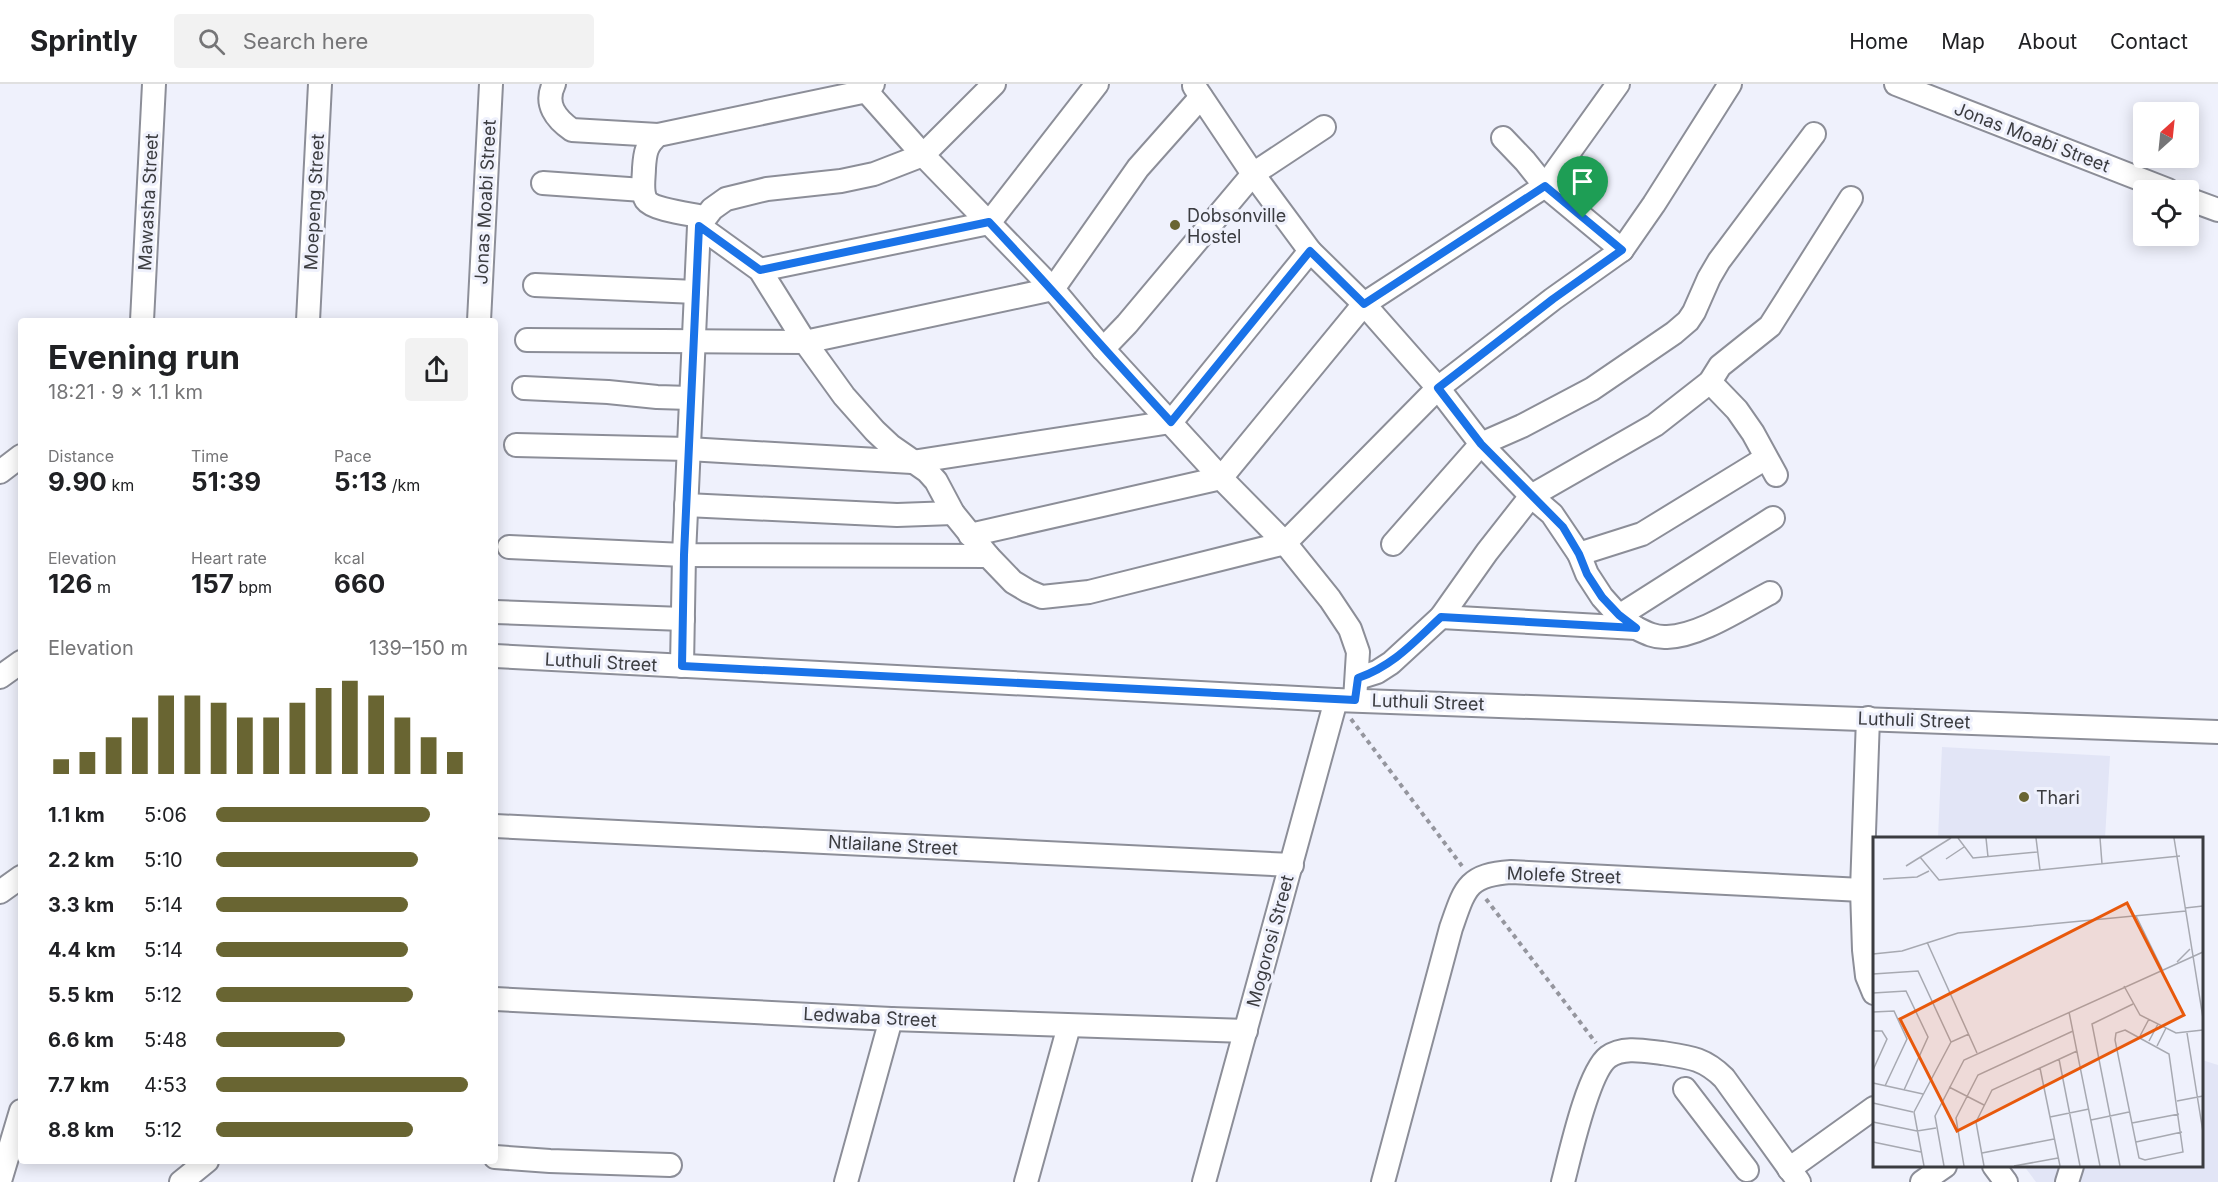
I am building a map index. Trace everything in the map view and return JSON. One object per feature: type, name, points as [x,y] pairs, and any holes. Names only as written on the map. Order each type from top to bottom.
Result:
[{"type":"street","name":"Mawasha Street","points":[[142,318],[154,84]]},
{"type":"street","name":"Moepeng Street","points":[[308,318],[320,84]]},
{"type":"street","name":"Jonas Moabi Street","points":[[479,318],[491,84]]},
{"type":"street","points":[[554,84],[550,90],[549,102],[554,113],[572,130],[658,135],[867,86]]},
{"type":"street","points":[[682,666],[690,398],[701,221],[726,199],[767,189],[841,181],[874,174],[923,155],[994,84]]},
{"type":"street","points":[[760,270],[989,222],[1097,84]]},
{"type":"street","points":[[970,535],[1221,478],[1364,304],[1545,186],[1618,84]]},
{"type":"street","points":[[658,135],[647,146],[643,190],[646,199],[651,204],[701,221],[760,270],[805,342],[844,396],[875,431],[912,462],[927,471],[936,481],[952,513],[988,556],[1013,582],[1028,591],[1042,597],[1059,597],[1089,592],[1285,543],[1438,388],[1553,299],[1622,250],[1730,84]]},
{"type":"street","name":"Jonas Moabi Street","points":[[1896,84],[2142,180]]},
{"type":"street","name":"Mogorosi Street","points":[[867,86],[923,155],[1053,289],[1103,349],[1221,478],[1285,543],[1336,606],[1350,629],[1358,652],[1350,693],[1292,864],[1204,1182]]},
{"type":"street","points":[[527,340],[805,342],[1053,289],[1138,168],[1197,91],[1253,174],[1310,251],[1364,304],[1438,388],[1481,444],[1551,514],[1579,554],[1587,574],[1602,597],[1628,622],[1651,635],[1666,637],[1684,635],[1721,619],[1770,593]]},
{"type":"street","points":[[1103,349],[1127,324],[1253,174],[1324,127]]},
{"type":"street","points":[[1393,544],[1481,444],[1522,426],[1592,388],[1647,353],[1688,321],[1719,261],[1814,134]]},
{"type":"street","points":[[1503,138],[1526,161],[1545,186],[1622,250]]},
{"type":"street","points":[[543,183],[643,190]]},
{"type":"street","points":[[1350,693],[1391,663],[1441,617],[1487,552],[1531,496],[1655,425],[1710,382],[1720,366],[1770,326],[1851,198]]},
{"type":"street","points":[[2199,202],[2218,210]]},
{"type":"street","points":[[516,445],[688,449],[912,462],[1171,422],[1310,251]]},
{"type":"street","points":[[534,285],[696,292]]},
{"type":"street","points":[[1579,554],[1642,534],[1771,466],[1737,410],[1710,382]]},
{"type":"street","points":[[524,388],[690,398]]},
{"type":"street","points":[[0,472],[18,458]]},
{"type":"street","points":[[686,505],[897,515],[952,513]]},
{"type":"street","points":[[1441,617],[1628,622],[1773,518]]},
{"type":"street","points":[[508,547],[684,555],[988,556]]},
{"type":"street","points":[[498,612],[683,619]]},
{"type":"street","name":"Luthuli Street","points":[[498,657],[2218,732]]},
{"type":"street","points":[[0,676],[18,664]]},
{"type":"street","points":[[1868,718],[1862,890],[1864,950],[1867,976],[1873,989]]},
{"type":"street","name":"Ntlailane Street","points":[[498,826],[1292,864]]},
{"type":"street","name":"Molefe Street","points":[[1383,1182],[1451,928],[1460,902],[1468,888],[1480,877],[1511,872],[1862,890]]},
{"type":"street","points":[[0,892],[18,879]]},
{"type":"street","name":"Ledwaba Street","points":[[498,999],[891,1019],[1246,1031]]},
{"type":"street","points":[[846,1182],[891,1019]]},
{"type":"street","points":[[1026,1182],[1069,1026]]},
{"type":"street","points":[[1563,1182],[1587,1096],[1596,1073],[1607,1058],[1619,1052],[1635,1050],[1701,1060],[1718,1072],[1794,1175],[1873,1110]]},
{"type":"street","points":[[1685,1089],[1747,1170]]},
{"type":"street","points":[[1706,1118],[1737,1096]]},
{"type":"street","points":[[0,1181],[18,1121]]},
{"type":"street","points":[[498,1157],[670,1165]]},
{"type":"street","points":[[181,1182],[203,1164]]},
{"type":"street","points":[[1922,1182],[1944,1167]]},
{"type":"street","points":[[1995,1167],[2006,1182]]},
{"type":"street","points":[[2067,1182],[2072,1167]]},
{"type":"shaded area","name":"Thari","points":[[1942,747],[2110,756],[2105,837],[1938,837]]},
{"type":"shaded area","points":[[2203,1060],[2218,1065],[2218,1182],[2036,1182],[2025,1167],[2203,1167]]},
{"type":"place","name":"Dobsonville Hostel","points":[[1175,225]]},
{"type":"place","name":"Thari","points":[[2024,797]]},
{"type":"route","points":[[1545,186],[1583,218],[1622,250],[1553,299],[1438,388],[1481,444],[1563,527],[1579,554],[1587,574],[1602,597],[1619,615],[1636,628],[1441,617],[1391,663],[1377,672],[1358,678],[1355,700],[682,666],[690,398],[699,226],[760,270],[989,222],[1053,289],[1103,349],[1171,422],[1310,251],[1364,304],[1545,186]]}]
